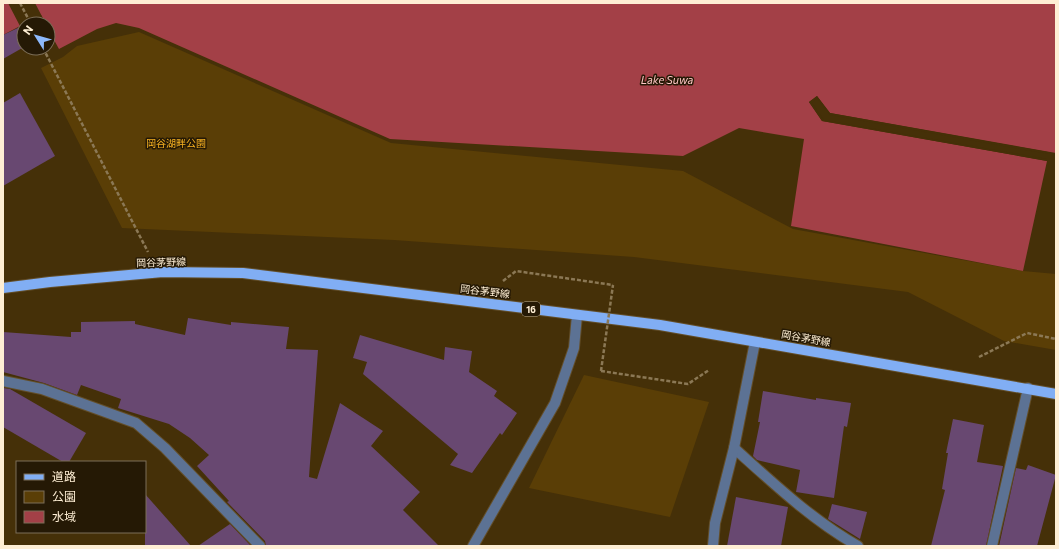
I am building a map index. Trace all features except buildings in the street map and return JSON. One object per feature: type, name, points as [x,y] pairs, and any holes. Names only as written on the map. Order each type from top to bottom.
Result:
[{"type":"main road","name":"岡谷茅野線","points":[[3,288],[50,282],[164,272],[243,273],[660,325],[1056,394]]},
{"type":"street","points":[[473,546],[555,403],[574,348],[577,315]]},
{"type":"street","points":[[713,546],[715,523],[734,448],[755,342]]},
{"type":"street","points":[[3,381],[42,389],[136,423],[165,448],[260,546]]},
{"type":"street","points":[[992,546],[1028,388]]},
{"type":"street","points":[[734,448],[790,498],[839,535],[858,546]]},
{"type":"path","points":[[20,3],[27,16]]},
{"type":"path","points":[[47,56],[148,252]]},
{"type":"path","points":[[503,281],[516,271],[613,285],[601,371],[688,384],[709,370]]},
{"type":"path","points":[[979,357],[1026,333],[1056,339]]},
{"type":"green space","name":"岡谷湖畔公園","points":[[139,32],[391,143],[683,171],[793,229],[1023,271],[1056,274],[1056,350],[1004,341],[908,292],[634,257],[394,240],[122,228],[41,68],[63,57],[77,46]]},
{"type":"green space","points":[[584,375],[709,402],[670,517],[529,488]]},
{"type":"water","name":"Lake Suwa","points":[[3,3],[1056,3],[1056,153],[830,113],[817,96],[809,102],[822,121],[1047,161],[1023,271],[791,226],[804,139],[739,128],[683,156],[390,139],[139,28],[116,23],[97,29],[59,49],[56,44],[56,16],[16,16],[16,28],[3,35]]},
{"type":"pier","points":[[8,3],[35,3],[42,16],[16,16],[16,18]]},
{"type":"pier","points":[[817,96],[830,113],[1048,152],[1048,154],[830,115],[817,98],[812,103],[824,120],[1047,159],[1047,161],[822,121],[809,102]]}]
